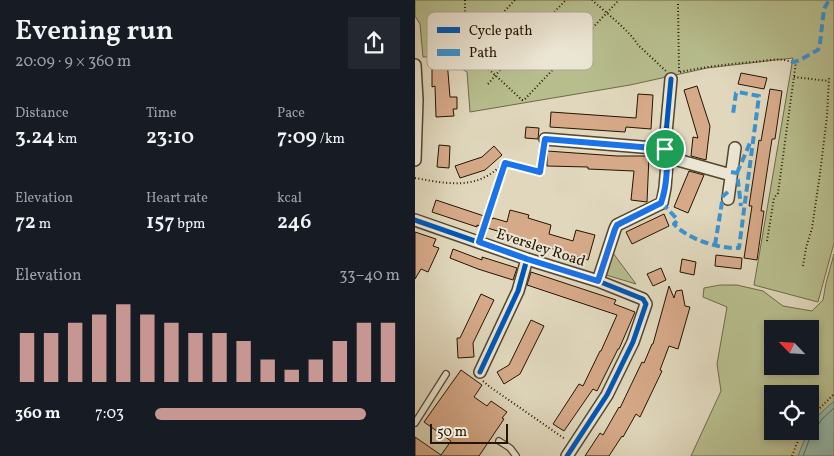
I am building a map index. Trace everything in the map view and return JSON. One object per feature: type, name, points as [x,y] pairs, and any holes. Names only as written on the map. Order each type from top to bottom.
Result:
[{"type":"street","points":[[415,66],[417,100],[415,160]]},
{"type":"street","points":[[598,281],[617,225],[661,203],[665,188],[673,75]]},
{"type":"street","points":[[545,139],[666,153],[731,175]]},
{"type":"street","points":[[728,199],[735,148]]},
{"type":"street","name":"Eversley Road","points":[[415,220],[527,259],[598,281],[643,299],[646,304],[633,342],[607,395],[574,445]]},
{"type":"street","points":[[480,372],[518,290],[527,259]]},
{"type":"street","points":[[567,456],[574,445]]},
{"type":"lane","points":[[415,423],[446,374]]},
{"type":"lane","points":[[499,441],[510,448],[516,456]]},
{"type":"path","points":[[504,12],[515,0]]},
{"type":"path","points":[[554,12],[566,0]]},
{"type":"path","points":[[592,0],[638,45],[673,75]]},
{"type":"path","points":[[593,29],[619,0]]},
{"type":"path","points":[[673,75],[678,4]]},
{"type":"path","points":[[673,75],[724,64],[769,60],[791,62]]},
{"type":"path","points":[[767,241],[774,198],[778,193],[796,62]]},
{"type":"path","points":[[489,70],[522,100],[553,70]]},
{"type":"path","points":[[488,84],[501,70]]},
{"type":"path","points":[[794,77],[829,80],[829,99],[820,174],[812,228],[803,266]]},
{"type":"path","points":[[415,178],[466,184],[485,177],[505,163],[540,172],[545,139]]},
{"type":"path","points":[[479,242],[505,163]]},
{"type":"path","points":[[480,372],[480,379],[490,387],[574,445]]},
{"type":"path","points":[[819,409],[834,394]]},
{"type":"path","points":[[791,456],[799,440]]},
{"type":"shaded area","points":[[415,0],[834,0],[834,243],[818,302],[754,285],[793,58],[707,68],[630,85],[470,112],[467,72],[464,70],[593,70],[593,12],[427,12],[427,57],[423,57],[420,24],[415,16]]},
{"type":"shaded area","points":[[613,253],[636,284],[606,275]]},
{"type":"shaded area","points":[[834,254],[834,456],[691,456],[721,391],[717,364],[727,307],[703,297],[704,288],[720,285],[737,285],[763,291],[783,306],[812,311],[823,300]]},
{"type":"water","points":[[834,402],[834,456],[798,456],[804,440],[819,440],[819,415]]},
{"type":"building","points":[[432,70],[448,70],[450,97],[457,97],[457,109],[453,109],[454,116],[436,117],[435,86],[432,87]]},
{"type":"building","points":[[741,73],[767,78],[764,89],[738,84]]},
{"type":"building","points":[[697,86],[710,126],[706,160],[691,156],[693,137],[698,138],[684,90]]},
{"type":"building","points":[[770,89],[782,91],[775,139],[772,139],[761,211],[764,211],[757,260],[744,258],[752,206],[749,206],[759,140],[761,141]]},
{"type":"building","points":[[638,94],[653,95],[651,129],[626,127],[625,132],[550,127],[551,112],[636,118]]},
{"type":"building","points":[[526,127],[539,128],[538,139],[525,138]]},
{"type":"building","points":[[439,145],[450,146],[449,168],[437,167]]},
{"type":"building","points":[[494,146],[502,155],[485,170],[460,178],[455,166],[482,157]]},
{"type":"building","points":[[547,151],[617,156],[649,156],[647,202],[631,200],[634,171],[547,166]]},
{"type":"building","points":[[689,171],[704,175],[688,213],[674,207]]},
{"type":"building","points":[[436,200],[507,222],[510,210],[529,215],[528,218],[551,225],[549,234],[573,241],[576,230],[595,235],[588,260],[525,239],[477,225],[477,227],[432,212]]},
{"type":"building","points":[[664,214],[669,226],[632,244],[626,232]]},
{"type":"building","points":[[415,232],[436,239],[433,246],[439,248],[428,272],[421,269],[415,279]]},
{"type":"building","points":[[453,249],[482,260],[482,257],[517,268],[513,280],[450,258]]},
{"type":"building","points":[[716,255],[742,258],[741,269],[715,266]]},
{"type":"building","points":[[682,259],[696,262],[694,275],[680,272]]},
{"type":"building","points":[[661,268],[666,280],[653,286],[647,274]]},
{"type":"building","points":[[531,272],[616,300],[614,304],[635,312],[619,349],[597,391],[593,389],[564,431],[553,424],[579,384],[583,386],[617,315],[527,285]]},
{"type":"building","points":[[669,286],[674,298],[676,291],[682,290],[685,306],[690,307],[678,349],[669,346],[660,370],[662,371],[640,417],[636,414],[623,437],[609,456],[585,456],[600,433],[603,435],[620,408],[642,362],[644,363],[653,344]]},
{"type":"building","points":[[481,294],[494,300],[473,343],[474,357],[458,358],[457,338],[460,338]]},
{"type":"building","points":[[531,320],[544,326],[520,374],[504,384],[497,372],[509,365]]},
{"type":"building","points":[[461,370],[482,385],[474,397],[487,406],[491,401],[507,412],[502,418],[504,419],[479,456],[415,456],[415,437],[441,455],[451,441],[424,422]]},
{"type":"marked path","points":[[791,62],[818,50],[824,9],[829,0]]},
{"type":"marked path","points":[[662,203],[677,219],[674,224],[687,234],[713,245],[739,248],[759,96],[736,93],[733,114]]},
{"type":"marked path","points":[[737,173],[750,143]]},
{"type":"marked path","points":[[731,172],[737,173],[741,206]]},
{"type":"marked path","points":[[715,245],[723,196],[728,192]]},
{"type":"cycle path","points":[[598,281],[617,225],[662,203],[667,163],[665,144],[671,79]]},
{"type":"cycle path","points":[[415,220],[527,259],[598,281],[643,299],[646,304],[633,342],[607,395],[567,456]]},
{"type":"cycle path","points":[[480,372],[518,291],[527,259]]},
{"type":"route","points":[[545,139],[665,149],[667,163],[665,188],[661,203],[617,225],[598,281],[479,242],[505,163],[540,172],[545,139]]}]
